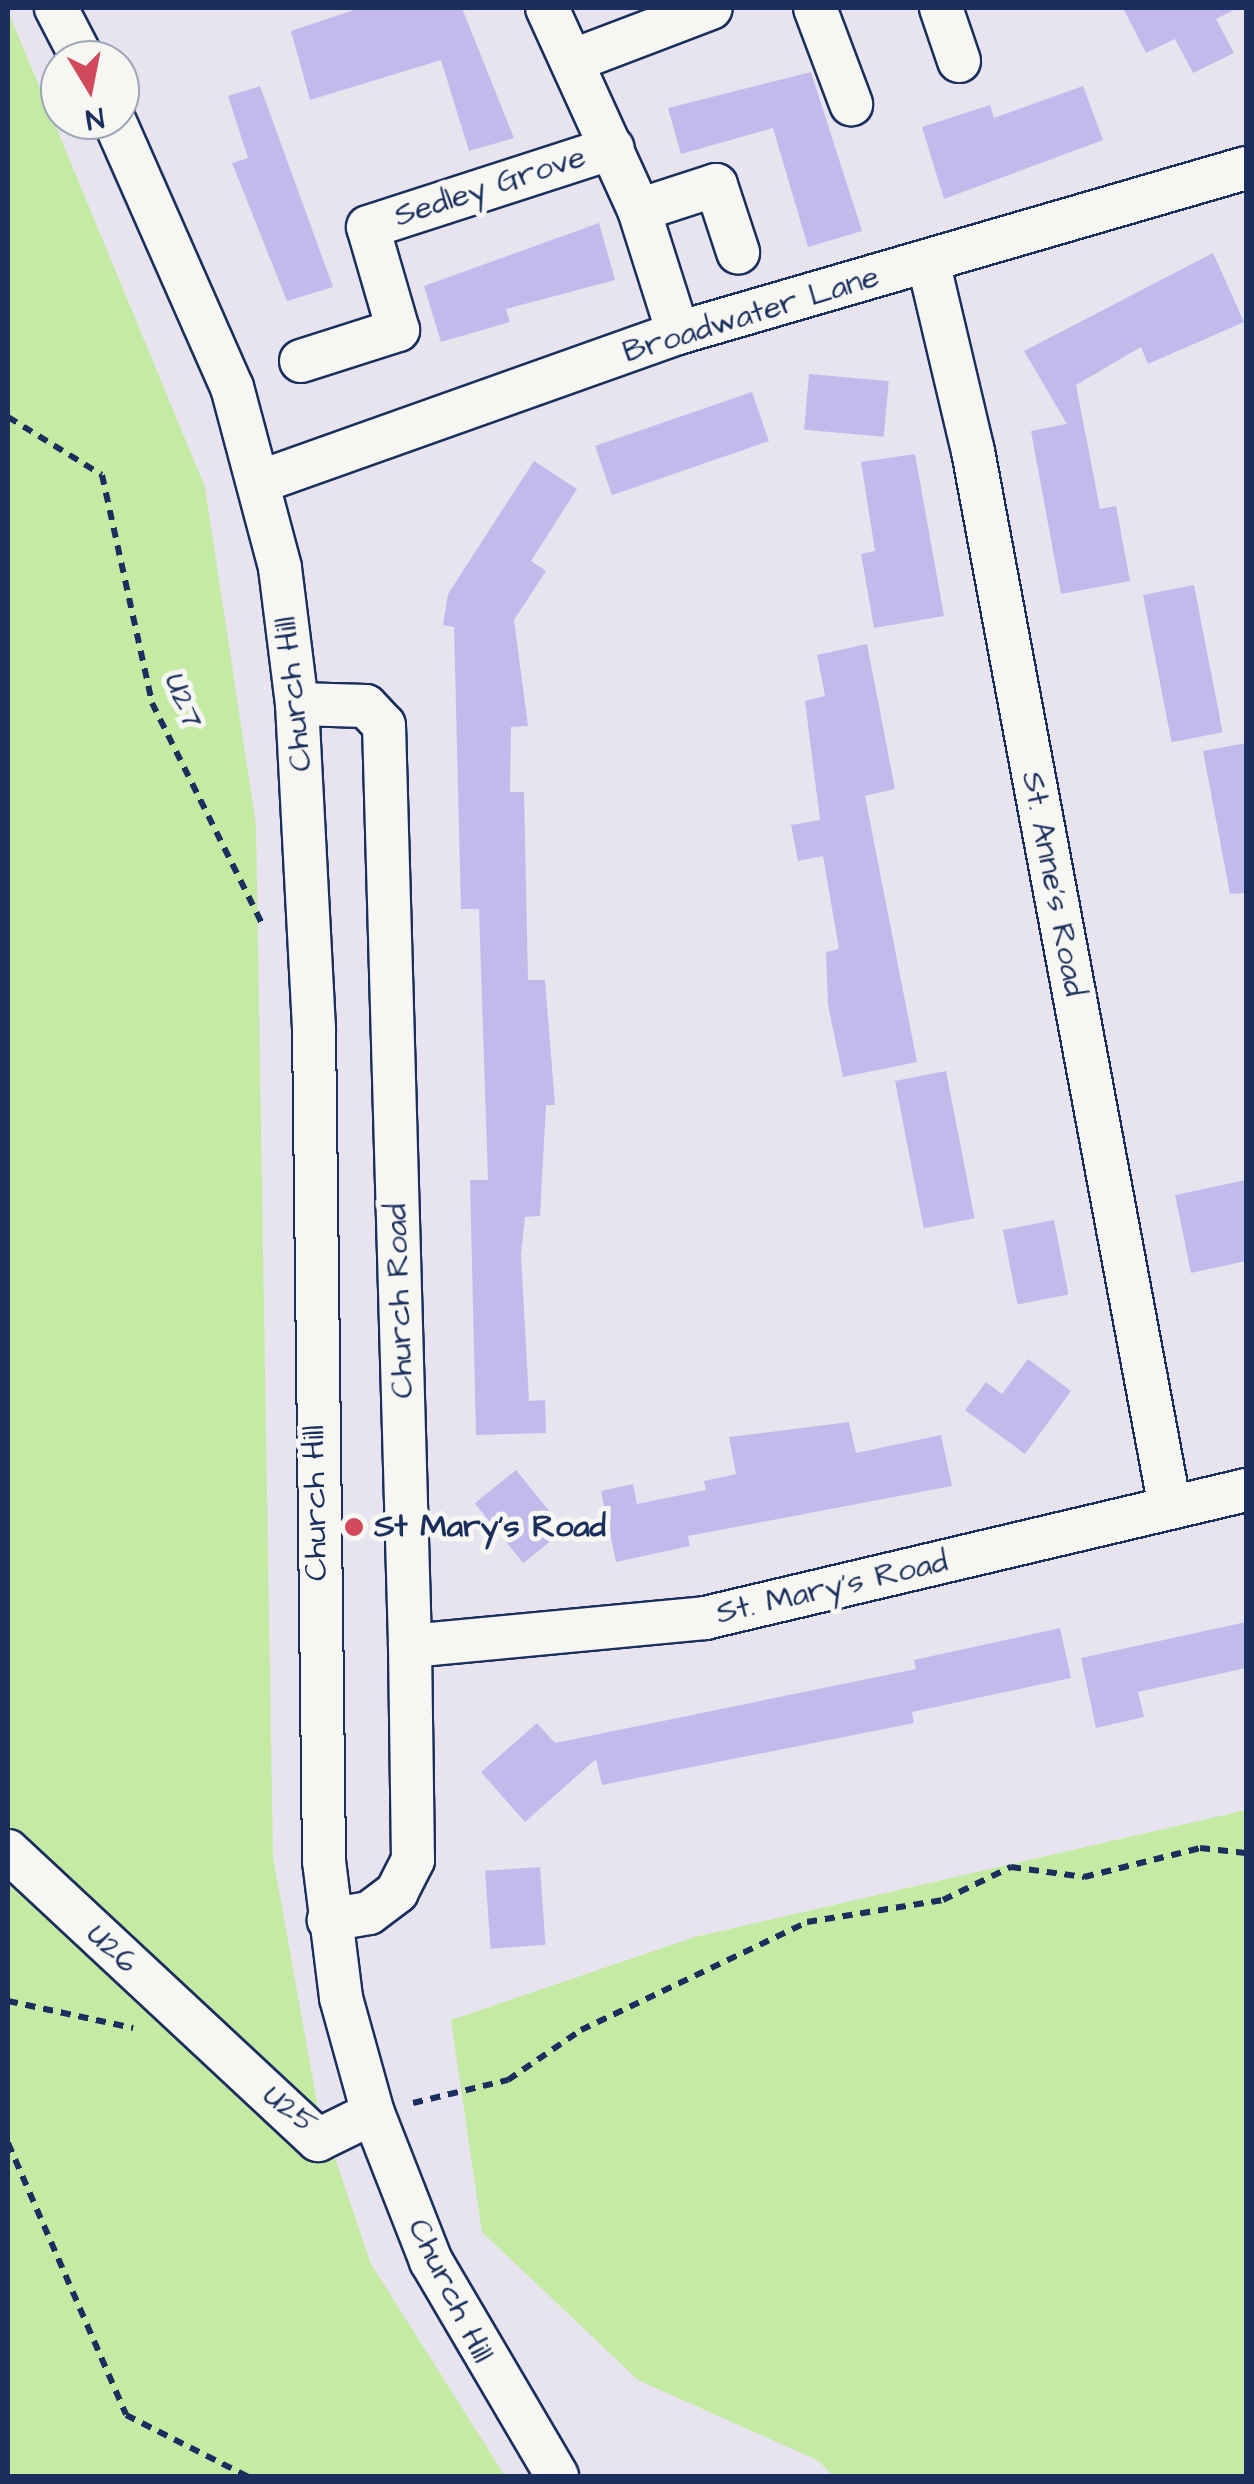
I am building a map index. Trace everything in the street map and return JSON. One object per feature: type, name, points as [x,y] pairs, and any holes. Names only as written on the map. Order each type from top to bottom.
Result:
[{"type":"street","points":[[56,8],[73,40]]},
{"type":"street","name":"Sedley Grove","points":[[546,8],[577,59],[638,210],[678,333]]},
{"type":"street","points":[[577,59],[711,8]]},
{"type":"street","points":[[815,8],[852,104]]},
{"type":"street","points":[[941,8],[959,62]]},
{"type":"street","name":"Church Hill","points":[[123,140],[189,278],[262,482],[298,704],[314,1028],[328,1920],[373,2113],[431,2261],[557,2476]]},
{"type":"street","name":"Sedley Grove","points":[[301,361],[398,330],[368,227],[613,148]]},
{"type":"street","name":"Broadwater Lane","points":[[262,482],[678,333],[1246,168]]},
{"type":"street","points":[[638,210],[716,185],[738,252]]},
{"type":"street","name":"St. Anne's Road","points":[[928,261],[972,452],[1170,1508]]},
{"type":"street","name":"Church Road","points":[[298,704],[366,706],[384,725],[410,1646],[413,1860],[397,1892],[369,1913],[328,1920]]},
{"type":"street","name":"St. Mary's Road","points":[[410,1646],[705,1618],[1246,1490]]},
{"type":"street","name":"U26","points":[[8,1851],[217,2046]]},
{"type":"street","name":"U25","points":[[217,2046],[318,2140],[373,2113]]},
{"type":"path","name":"U27","points":[[8,417],[102,475],[152,703],[272,942]]},
{"type":"path","points":[[373,2113],[508,2080],[581,2030],[807,1922],[943,1900],[1011,1867],[1084,1877],[1200,1848],[1246,1853]]},
{"type":"path","points":[[8,2000],[141,2030]]},
{"type":"path","points":[[8,2143],[126,2415],[247,2476]]},
{"type":"green space","points":[[8,11],[40,88],[40,140],[61,140],[205,487],[256,825],[273,1857],[318,2108],[371,2264],[505,2476],[8,2476]]},
{"type":"green space","points":[[1246,1810],[1246,2476],[833,2476],[819,2461],[638,2380],[482,2232],[451,2020],[695,1937]]},
{"type":"building","points":[[360,8],[462,8],[514,138],[469,151],[441,60],[310,100],[291,31]]},
{"type":"building","points":[[1123,8],[1238,8],[1216,19],[1234,53],[1193,73],[1175,39],[1146,53]]},
{"type":"building","points":[[811,72],[862,231],[808,247],[773,128],[681,154],[668,108]]},
{"type":"building","points":[[260,86],[333,287],[287,301],[232,163],[248,158],[228,96]]},
{"type":"building","points":[[1083,86],[1103,140],[944,199],[922,127],[990,105],[994,118]]},
{"type":"building","points":[[599,223],[615,280],[506,309],[510,322],[441,342],[424,286]]},
{"type":"building","points":[[1213,253],[1244,322],[1148,364],[1141,347],[1076,385],[1100,509],[1116,506],[1130,581],[1061,594],[1031,431],[1067,424],[1024,351]]},
{"type":"building","points":[[809,374],[889,381],[884,437],[804,430]]},
{"type":"building","points":[[752,392],[769,441],[612,495],[595,446]]},
{"type":"building","points":[[915,454],[944,616],[874,628],[861,554],[875,551],[861,462]]},
{"type":"building","points":[[534,461],[577,489],[531,561],[546,571],[514,620],[528,726],[511,727],[510,792],[524,792],[528,980],[545,980],[555,1105],[546,1105],[540,1216],[525,1217],[521,1254],[529,1401],[545,1400],[546,1433],[476,1435],[470,1180],[488,1180],[479,909],[461,909],[454,627],[443,625],[448,594]]},
{"type":"building","points":[[1194,585],[1223,732],[1172,742],[1143,595]]},
{"type":"building","points":[[867,644],[895,789],[865,796],[917,1062],[843,1077],[828,1005],[826,952],[839,949],[823,856],[798,861],[791,825],[820,820],[805,701],[825,696],[817,655]]},
{"type":"building","points":[[1246,743],[1246,893],[1230,894],[1203,751]]},
{"type":"building","points":[[946,1071],[975,1218],[924,1228],[895,1081]]},
{"type":"building","points":[[1246,1180],[1246,1261],[1191,1273],[1175,1195]]},
{"type":"building","points":[[1054,1220],[1069,1295],[1017,1305],[1003,1230]]},
{"type":"building","points":[[1028,1359],[1071,1391],[1025,1454],[965,1410],[986,1382],[1002,1394]]},
{"type":"building","points":[[849,1422],[856,1453],[941,1435],[952,1486],[688,1536],[690,1546],[616,1562],[601,1491],[633,1484],[637,1504],[706,1490],[704,1481],[736,1474],[729,1437]]},
{"type":"building","points":[[516,1470],[564,1530],[523,1563],[475,1503]]},
{"type":"building","points":[[1246,1622],[1246,1668],[1138,1692],[1144,1717],[1096,1728],[1081,1658]]},
{"type":"building","points":[[1060,1628],[1071,1678],[912,1712],[914,1723],[602,1785],[596,1759],[525,1822],[481,1772],[537,1723],[555,1743],[916,1669],[914,1660]]},
{"type":"building","points":[[540,1867],[545,1945],[491,1949],[485,1871]]},
{"type":"place","name":"St Mary's Road","points":[[354,1527]]}]
